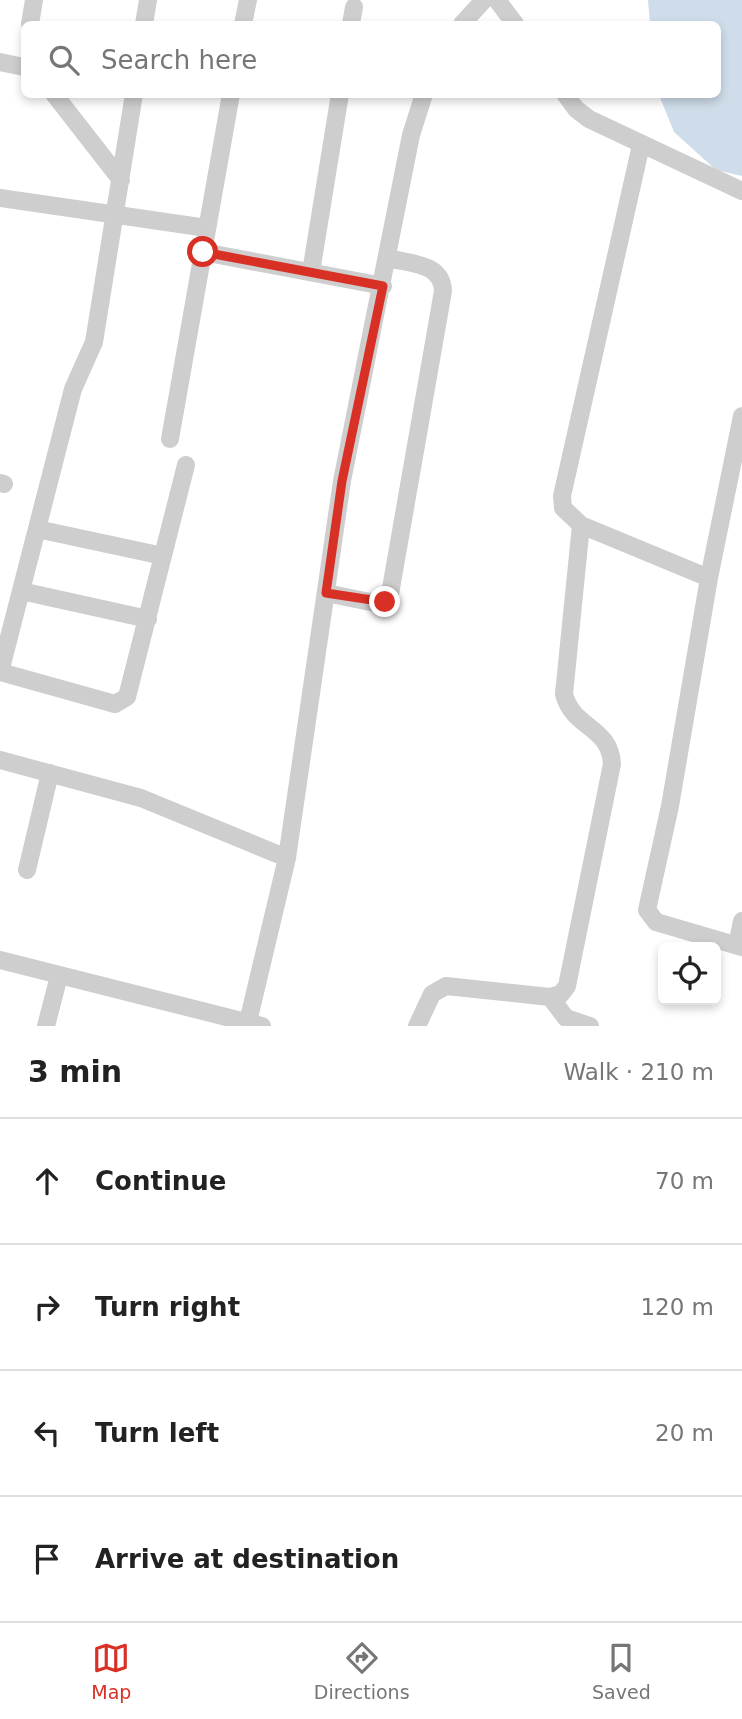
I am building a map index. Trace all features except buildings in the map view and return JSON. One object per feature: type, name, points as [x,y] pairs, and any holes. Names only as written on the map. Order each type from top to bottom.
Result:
[{"type":"street","points":[[30,21],[34,0]]},
{"type":"street","points":[[144,21],[148,0]]},
{"type":"street","points":[[244,21],[248,0]]},
{"type":"street","points":[[465,21],[484,0]]},
{"type":"street","points":[[497,0],[513,21]]},
{"type":"street","points":[[0,62],[21,66]]},
{"type":"street","points":[[57,98],[121,180]]},
{"type":"street","points":[[133,98],[117,215],[94,342],[73,389],[0,672],[115,704],[122,702],[130,690],[186,465]]},
{"type":"street","points":[[170,439],[230,98]]},
{"type":"street","points":[[311,272],[339,98]]},
{"type":"street","points":[[0,960],[252,1024],[287,858],[342,481],[411,135],[423,98]]},
{"type":"street","points":[[568,98],[589,119],[742,191]]},
{"type":"street","points":[[641,145],[562,496],[563,508],[568,517],[581,525],[709,578]]},
{"type":"street","points":[[0,198],[207,228]]},
{"type":"street","points":[[203,252],[383,286]]},
{"type":"street","points":[[326,593],[380,604],[390,594],[443,280],[434,270],[388,258]]},
{"type":"street","points":[[742,416],[709,578],[670,806],[647,910],[656,922],[740,946],[742,920]]},
{"type":"street","points":[[417,1026],[432,994],[446,986],[550,997],[561,994],[571,974],[612,764],[611,750],[606,741],[568,709],[564,694],[581,525]]},
{"type":"street","points":[[37,529],[163,556]]},
{"type":"street","points":[[21,591],[148,619]]},
{"type":"street","points":[[0,760],[141,798],[287,858]]},
{"type":"street","points":[[27,870],[50,773]]},
{"type":"street","points":[[46,1026],[59,976]]},
{"type":"street","points":[[550,997],[566,1017],[590,1026]]},
{"type":"water","points":[[648,0],[742,0],[742,176],[716,170],[674,132],[660,98],[721,98],[721,21],[650,21]]},
{"type":"route","points":[[203,252],[383,286],[342,481],[326,593],[380,604],[385,602]]}]
